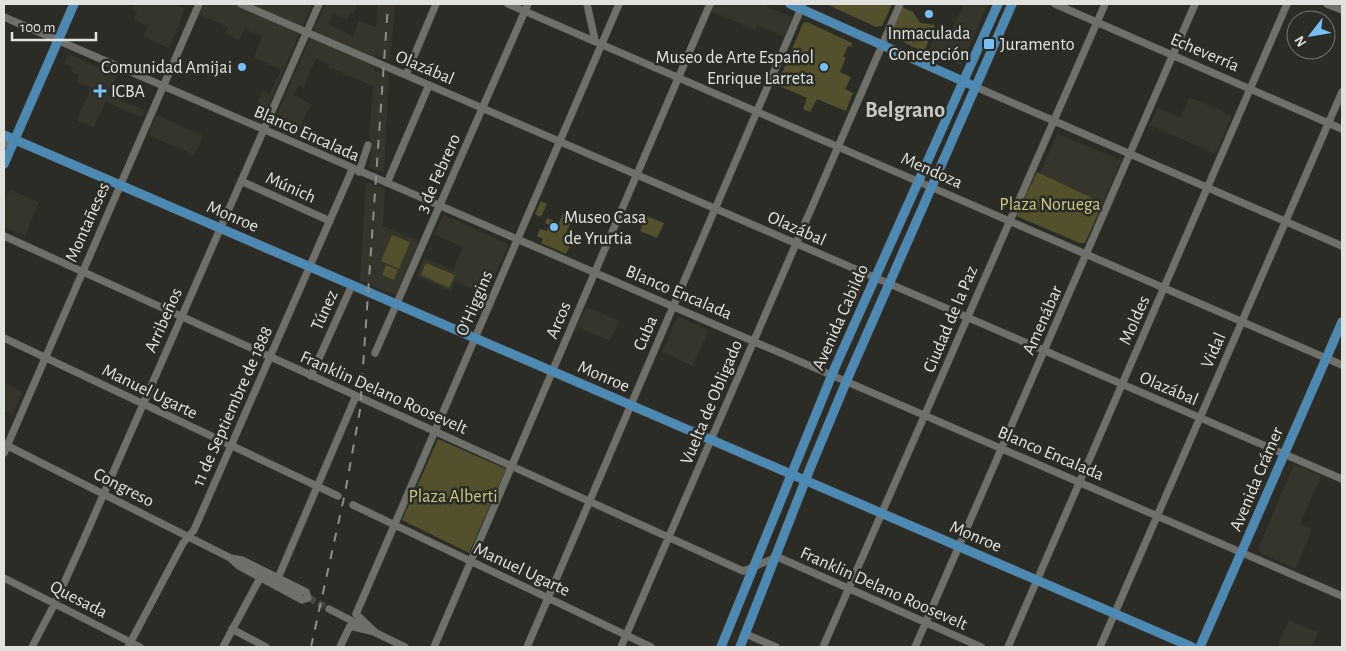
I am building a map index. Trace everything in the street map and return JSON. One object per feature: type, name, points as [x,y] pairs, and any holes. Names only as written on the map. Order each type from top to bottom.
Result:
[{"type":"main road","points":[[4,164],[10,143],[74,4]]},
{"type":"main road","points":[[790,4],[802,6],[974,86]]},
{"type":"main road","name":"Avenida Cabildo","points":[[720,647],[832,374],[998,4]]},
{"type":"main road","name":"Avenida Cabildo","points":[[740,647],[805,480],[933,186],[974,86],[1012,4]]},
{"type":"main road","name":"Monroe","points":[[4,135],[10,143],[120,184],[1192,647]]},
{"type":"main road","name":"Avenida Crámer","points":[[1200,647],[1342,322]]},
{"type":"street","name":"Montañeses","points":[[5,448],[199,4]]},
{"type":"street","name":"Olazábal","points":[[241,4],[1342,479]]},
{"type":"street","name":"Arribeños","points":[[32,647],[55,603],[318,4]]},
{"type":"street","points":[[406,75],[436,4]]},
{"type":"street","name":"Mendoza","points":[[508,4],[526,7],[598,42],[1342,365]]},
{"type":"street","points":[[587,4],[598,42]]},
{"type":"street","name":"O'Higgins","points":[[376,633],[356,614],[560,142],[598,42],[619,4]]},
{"type":"street","name":"Arcos","points":[[434,647],[710,4]]},
{"type":"street","name":"Vuelta de Obligado","points":[[621,647],[900,4]]},
{"type":"street","name":"Echeverría","points":[[1055,4],[1342,129]]},
{"type":"street","name":"Ciudad de la Paz","points":[[823,647],[1104,4]]},
{"type":"street","name":"Amenábar","points":[[916,647],[1195,4]]},
{"type":"street","name":"Moldes","points":[[1008,647],[1081,483],[1287,4]]},
{"type":"street","points":[[1328,4],[1342,10]]},
{"type":"street","name":"Cuba","points":[[527,647],[802,6]]},
{"type":"street","name":"3 de Febrero","points":[[375,353],[526,7]]},
{"type":"street","name":"Blanco Encalada","points":[[4,17],[355,171],[440,205],[1342,596]]},
{"type":"street","points":[[387,183],[429,85]]},
{"type":"street","points":[[974,86],[1342,246]]},
{"type":"street","name":"Vidal","points":[[1100,647],[1342,92]]},
{"type":"street","name":"11 de Septiembre de 1888","points":[[129,645],[194,530],[330,220],[368,145]]},
{"type":"street","name":"Múnich","points":[[241,181],[330,220]]},
{"type":"street","name":"Franklin Delano Roosevelt","points":[[4,236],[744,571],[752,568]]},
{"type":"street","name":"Túnez","points":[[311,376],[352,285]]},
{"type":"street","name":"Manuel Ugarte","points":[[4,338],[338,496]]},
{"type":"street","points":[[278,578],[356,396]]},
{"type":"street","name":"Congreso","points":[[5,448],[103,494],[300,594]]},
{"type":"street","name":"Manuel Ugarte","points":[[353,505],[651,647]]},
{"type":"street","name":"Congreso","points":[[230,558],[242,560],[306,592],[308,598],[302,600],[239,566],[230,558]]},
{"type":"street","points":[[752,568],[775,558]]},
{"type":"street","name":"Franklin Delano Roosevelt","points":[[775,558],[981,647]]},
{"type":"street","name":"Quesada","points":[[4,578],[55,603],[129,645],[140,647]]},
{"type":"street","points":[[222,647],[260,578]]},
{"type":"street","points":[[330,609],[406,647]]},
{"type":"street","points":[[340,647],[350,626],[376,633]]},
{"type":"street","points":[[232,629],[266,647]]},
{"type":"street","points":[[746,634],[776,647]]},
{"type":"shaded area","points":[[135,4],[173,4],[185,9],[169,48],[143,37],[148,26],[134,19],[137,12],[132,10]]},
{"type":"shaded area","points":[[204,4],[312,4],[261,123],[251,118],[263,91],[270,94],[281,70],[254,57],[262,36],[245,29],[239,40],[225,33],[228,27],[199,15]]},
{"type":"shaded area","points":[[325,4],[357,4],[354,14],[350,13],[347,20],[333,13],[329,24],[353,36],[359,21],[376,27],[378,4],[395,4],[390,61],[375,55],[374,71],[389,74],[384,173],[369,167],[372,145],[369,135],[373,86],[328,67],[329,64],[316,58],[303,88],[298,86],[294,95],[311,104],[296,137],[272,126]]},
{"type":"shaded area","points":[[704,4],[761,4],[792,17],[784,37],[758,25],[755,30],[703,8]]},
{"type":"shaded area","points":[[964,4],[988,4],[961,65],[929,50],[940,25],[952,29]]},
{"type":"shaded area","name":"ICBA","points":[[68,54],[117,75],[108,95],[145,110],[141,117],[106,102],[93,127],[77,121],[91,87],[77,82],[79,75],[71,72],[73,67],[64,63]]},
{"type":"shaded area","points":[[1190,97],[1232,116],[1215,154],[1150,125],[1158,108],[1180,118]]},
{"type":"shaded area","points":[[157,115],[203,136],[194,155],[148,135]]},
{"type":"shaded area","points":[[1057,134],[1121,160],[1103,203],[1040,173]]},
{"type":"shaded area","points":[[366,182],[385,188],[383,226],[419,241],[396,294],[393,295],[360,280]]},
{"type":"shaded area","points":[[10,190],[39,202],[25,236],[4,227],[4,204]]},
{"type":"shaded area","points":[[444,215],[506,243],[508,247],[486,295],[455,281],[451,291],[417,276],[425,258],[453,270],[463,247],[434,234]]},
{"type":"shaded area","points":[[586,307],[619,321],[610,341],[577,327]]},
{"type":"shaded area","points":[[678,316],[709,331],[692,366],[662,352]]},
{"type":"shaded area","points":[[4,383],[23,392],[12,415],[4,411]]},
{"type":"shaded area","points":[[1296,465],[1321,476],[1300,524],[1312,529],[1296,569],[1259,552],[1258,549],[1293,467]]},
{"type":"shaded area","points":[[1289,620],[1318,633],[1312,647],[1277,647]]},
{"type":"green space","points":[[826,4],[892,4],[882,26],[876,27]]},
{"type":"green space","points":[[902,7],[913,12],[920,23],[935,25],[924,52],[893,37],[891,32]]},
{"type":"green space","points":[[807,22],[852,43],[851,47],[848,46],[843,57],[846,58],[840,72],[851,77],[845,89],[853,93],[846,111],[817,99],[810,112],[803,109],[807,98],[777,85],[803,23]]},
{"type":"green space","name":"Plaza Noruega","points":[[1037,172],[1103,203],[1085,243],[1080,243],[1016,216]]},
{"type":"green space","points":[[541,201],[547,204],[541,217],[535,214]]},
{"type":"green space","points":[[564,211],[574,215],[566,233],[574,237],[566,254],[541,243],[543,239],[537,236],[540,229],[547,231],[549,225],[545,223],[547,218],[559,223]]},
{"type":"green space","points":[[646,216],[664,223],[657,238],[640,231]]},
{"type":"green space","points":[[392,235],[410,242],[399,269],[381,261]]},
{"type":"green space","points":[[426,263],[455,275],[449,288],[421,275]]},
{"type":"green space","points":[[386,265],[398,270],[394,280],[382,275]]},
{"type":"green space","name":"Plaza Alberti","points":[[438,439],[506,469],[469,553],[402,520]]},
{"type":"tunnel","points":[[300,593],[329,609]]},
{"type":"railway","points":[[311,647],[345,493],[360,410],[388,4]]},
{"type":"place","name":"Inmaculada Concepción","points":[[929,14]]},
{"type":"place","name":"Juramento","points":[[989,44]]},
{"type":"place","name":"Comunidad Amijai","points":[[242,67]]},
{"type":"place","name":"Museo de Arte Español Enrique Larreta","points":[[824,67]]},
{"type":"place","name":"ICBA","points":[[100,91]]},
{"type":"place","name":"Museo Casa de Yrurtia","points":[[554,227]]},
{"type":"district","name":"Belgrano","points":[[905,109]]}]
